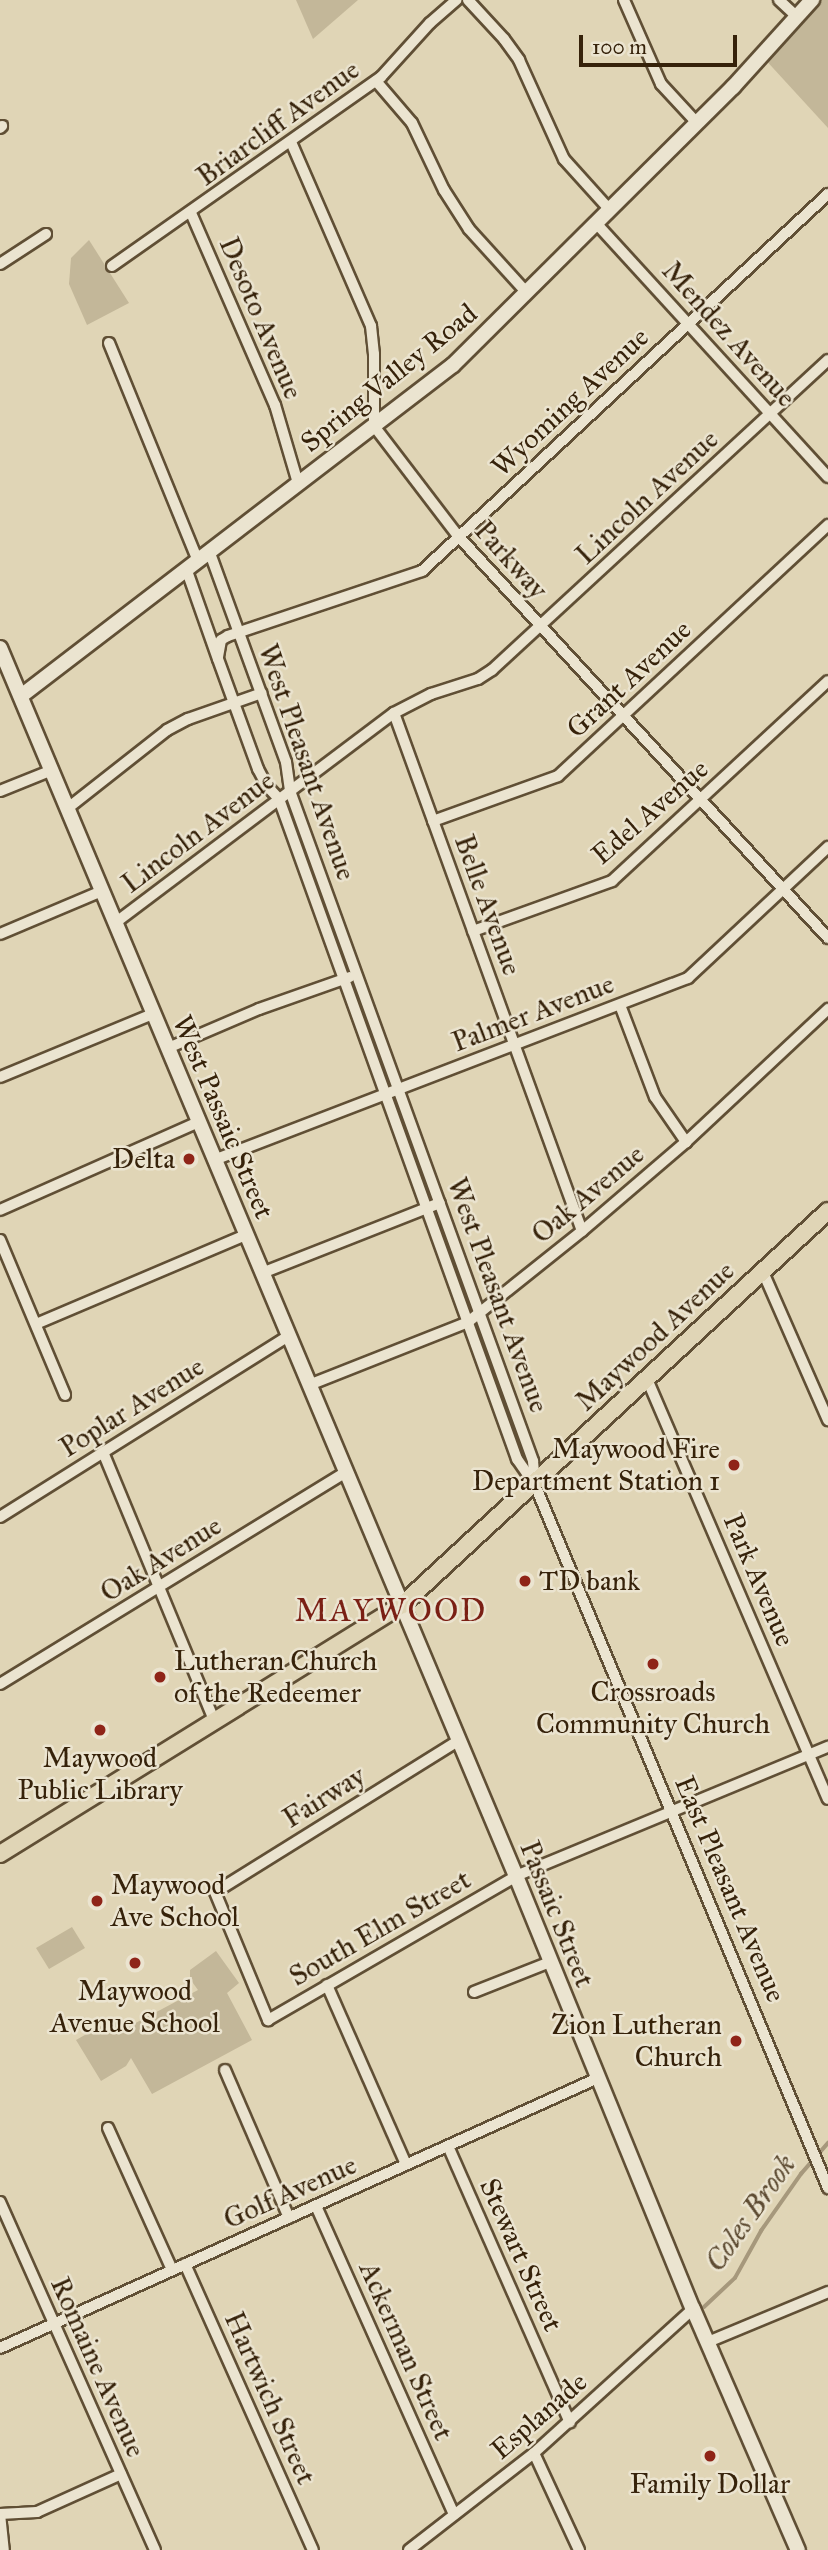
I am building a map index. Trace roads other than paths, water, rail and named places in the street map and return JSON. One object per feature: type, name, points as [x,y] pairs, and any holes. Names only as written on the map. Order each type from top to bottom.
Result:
[{"type":"main road","name":"Spring Valley Road","points":[[21,696],[453,365],[697,123],[812,0]]},
{"type":"main road","name":"West Passaic Street","points":[[0,649],[402,1605]]},
{"type":"main road","name":"Maywood Avenue","points":[[0,1854],[402,1605],[536,1485],[647,1379],[826,1216]]},
{"type":"main road","name":"Passaic Street","points":[[402,1605],[693,2309],[798,2550]]},
{"type":"street","name":"Briarcliff Avenue","points":[[112,266],[191,213],[376,80],[456,0]]},
{"type":"street","points":[[468,0],[504,39],[519,60],[564,159],[610,210]]},
{"type":"street","points":[[624,0],[661,84],[697,123]]},
{"type":"street","points":[[779,0],[797,17]]},
{"type":"street","points":[[376,80],[412,124],[462,219],[527,293]]},
{"type":"street","points":[[291,142],[371,326],[374,354],[374,426]]},
{"type":"street","name":"Wyoming Avenue","points":[[218,659],[217,649],[222,640],[422,571],[828,194]]},
{"type":"street","name":"Desoto Avenue","points":[[191,213],[275,405],[298,482]]},
{"type":"street","name":"Mendez Avenue","points":[[596,223],[828,477]]},
{"type":"street","points":[[0,264],[46,234]]},
{"type":"street","name":"West Pleasant Avenue","points":[[109,343],[197,559]]},
{"type":"street","name":"Lincoln Avenue","points":[[115,923],[394,713],[431,694],[478,679],[503,661],[828,359]]},
{"type":"street","name":"Parkway","points":[[374,426],[459,537],[828,938]]},
{"type":"street","name":"Grant Avenue","points":[[433,821],[558,776],[828,525]]},
{"type":"street","name":"West Pleasant Avenue","points":[[211,556],[262,693],[286,762],[289,791],[533,1461],[536,1485],[517,1459],[279,799],[267,786],[258,769],[233,703],[187,571],[197,559],[211,556]]},
{"type":"street","name":"Edel Avenue","points":[[473,931],[612,881],[828,681]]},
{"type":"street","points":[[68,808],[167,730],[262,693]]},
{"type":"street","name":"Belle Avenue","points":[[394,713],[582,1231]]},
{"type":"street","points":[[0,791],[51,770]]},
{"type":"street","name":"Palmer Avenue","points":[[215,1160],[688,978],[828,847]]},
{"type":"street","points":[[0,934],[102,891]]},
{"type":"street","points":[[168,1048],[258,1009],[357,975]]},
{"type":"street","points":[[620,1004],[655,1097],[686,1142]]},
{"type":"street","name":"Oak Avenue","points":[[309,1385],[468,1322],[582,1231],[686,1142],[828,1009]]},
{"type":"street","points":[[0,1077],[153,1014]]},
{"type":"street","points":[[0,1210],[199,1122]]},
{"type":"street","points":[[262,1273],[440,1203]]},
{"type":"street","points":[[36,1324],[246,1235]]},
{"type":"street","points":[[0,1240],[65,1395]]},
{"type":"street","points":[[763,1272],[828,1420]]},
{"type":"street","name":"Poplar Avenue","points":[[0,1517],[288,1336]]},
{"type":"street","name":"Park Avenue","points":[[647,1379],[828,1799]]},
{"type":"street","points":[[103,1452],[215,1723]]},
{"type":"street","name":"Oak Avenue","points":[[0,1684],[346,1472]]},
{"type":"street","name":"East Pleasant Avenue","points":[[536,1485],[828,2188]]},
{"type":"street","name":"Fairway","points":[[268,2020],[215,1892],[458,1741]]},
{"type":"street","name":"South Elm Street","points":[[268,2020],[516,1876],[828,1747]]},
{"type":"street","points":[[474,1992],[550,1962]]},
{"type":"street","points":[[327,1985],[406,2164]]},
{"type":"street","points":[[225,2070],[289,2218]]},
{"type":"street","name":"Golf Avenue","points":[[0,2348],[598,2078]]},
{"type":"street","points":[[108,2128],[172,2270]]},
{"type":"street","name":"Stewart Street","points":[[447,2146],[570,2422]]},
{"type":"street","name":"Romaine Avenue","points":[[0,2202],[155,2550]]},
{"type":"street","name":"Ackerman Street","points":[[316,2206],[454,2515]]},
{"type":"street","name":"Hartwich Street","points":[[185,2264],[313,2550]]},
{"type":"street","points":[[708,2342],[828,2292]]},
{"type":"street","name":"Esplanade","points":[[409,2550],[423,2546],[454,2515],[534,2453],[693,2309]]},
{"type":"street","points":[[534,2453],[579,2550]]},
{"type":"street","points":[[4,2550],[0,2514],[37,2512],[121,2474]]},
{"type":"waterway","name":"Coles Brook","points":[[704,2307],[735,2278],[761,2231],[801,2174],[828,2143]]},
{"type":"place","name":"Delta","points":[[189,1159]]},
{"type":"place","name":"Maywood Fire Department Station 1","points":[[734,1465]]},
{"type":"place","name":"TD bank","points":[[525,1581]]},
{"type":"place","name":"Crossroads Community Church","points":[[653,1664]]},
{"type":"place","name":"Lutheran Church of the Redeemer","points":[[160,1677]]},
{"type":"place","name":"Maywood Public Library","points":[[100,1730]]},
{"type":"place","name":"Maywood Ave School","points":[[97,1901]]},
{"type":"place","name":"Maywood Avenue School","points":[[135,1963]]},
{"type":"place","name":"Zion Lutheran Church","points":[[736,2041]]},
{"type":"place","name":"Family Dollar","points":[[710,2456]]},
{"type":"district","name":"MAYWOOD","points":[[391,1611]]}]
